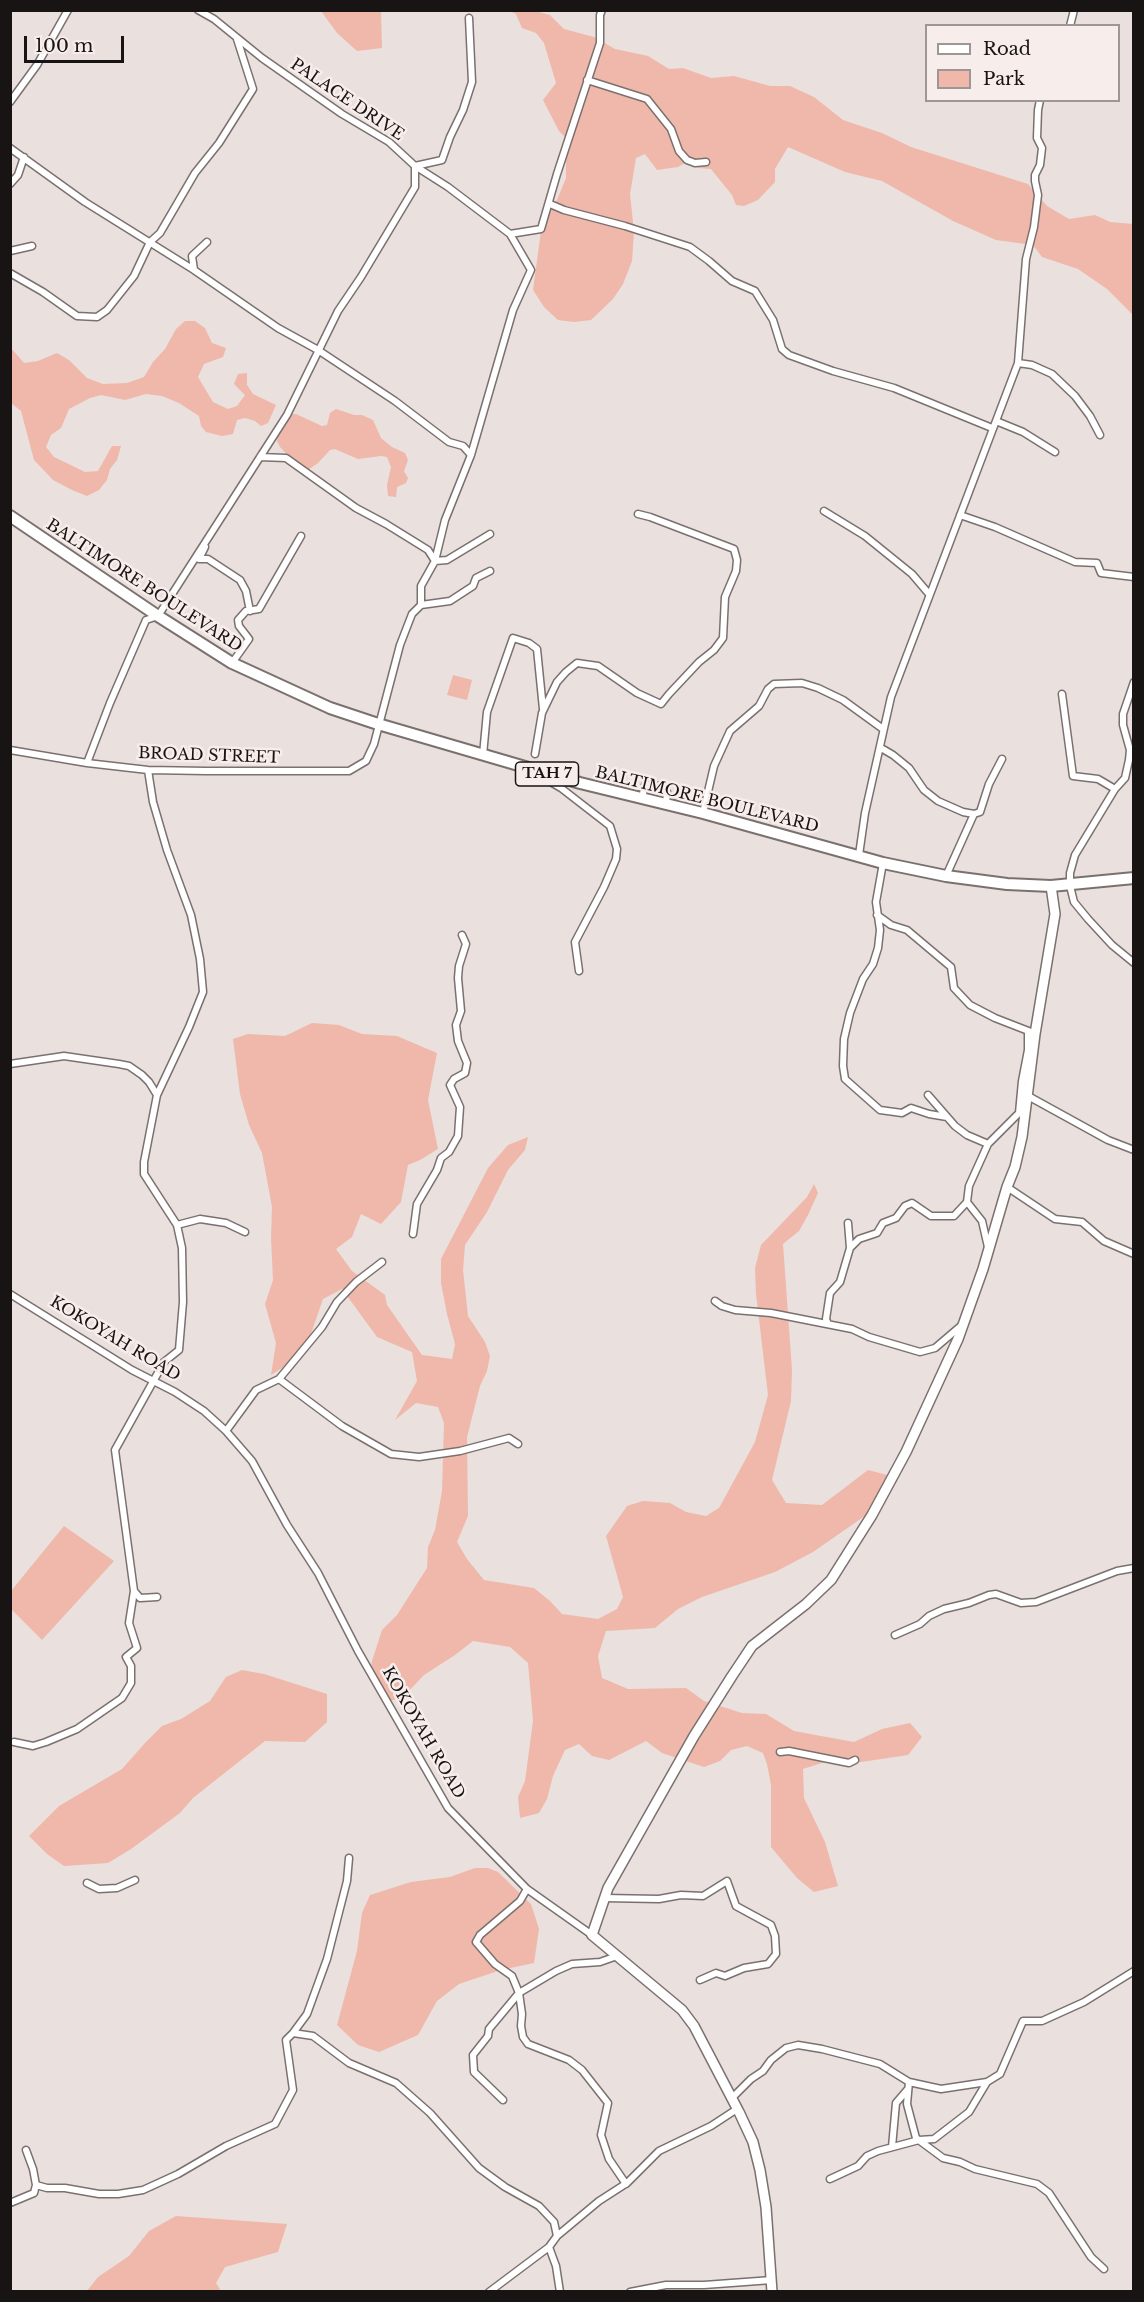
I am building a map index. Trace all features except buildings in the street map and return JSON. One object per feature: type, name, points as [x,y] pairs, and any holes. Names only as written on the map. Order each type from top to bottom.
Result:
[{"type":"highway","name":"BALTIMORE BOULEVARD","points":[[10,516],[232,663],[330,708],[378,724],[529,769],[703,813],[883,863],[946,876],[1007,884],[1051,886],[1070,886],[1134,878]]},
{"type":"main road","points":[[592,1935],[604,1898],[694,1736],[752,1646],[806,1604],[831,1580],[872,1515],[906,1452],[963,1325],[1015,1167],[1028,1096],[1032,1033],[1055,914],[1051,886]]},
{"type":"main road","name":"KOKOYAH ROAD","points":[[592,1935],[682,2010],[701,2040],[737,2109],[753,2142],[760,2170],[766,2207],[772,2292]]},
{"type":"street","points":[[10,102],[37,65],[68,10]]},
{"type":"street","name":"PALACE DRIVE","points":[[198,10],[342,114],[390,142],[415,166],[510,234]]},
{"type":"street","points":[[510,234],[542,229],[557,174],[600,43],[602,10]]},
{"type":"street","points":[[469,18],[472,82],[442,160],[415,166],[415,187],[338,311],[291,406],[260,457],[286,458],[356,508],[428,550],[435,561],[447,560],[490,534]]},
{"type":"street","points":[[10,273],[43,292],[77,316],[97,317],[107,310],[134,276],[150,242],[160,233],[195,173],[219,143],[253,89],[237,39]]},
{"type":"street","points":[[587,80],[647,99],[671,129],[679,151],[687,160],[695,163],[705,162]]},
{"type":"street","points":[[859,855],[865,813],[881,748],[883,729],[901,667],[1018,363],[1026,259],[1034,227],[1038,195],[1035,175],[1040,165],[1042,148],[1037,138],[1040,102]]},
{"type":"street","points":[[10,148],[85,202],[194,270],[278,328],[318,350],[396,401],[449,442],[463,446],[471,455]]},
{"type":"street","points":[[10,184],[18,175],[24,157]]},
{"type":"street","points":[[550,204],[564,210],[625,225],[690,248],[732,281],[755,291],[773,320],[782,350],[789,355],[833,371],[894,388],[992,428]]},
{"type":"street","name":"BROAD STREET","points":[[10,750],[87,763],[148,770],[349,771],[366,761],[374,744],[400,645],[412,614],[421,605],[422,586],[435,561],[445,520],[471,455],[513,310],[531,270],[510,234]]},
{"type":"street","points":[[194,270],[192,256],[207,242]]},
{"type":"street","points":[[10,251],[32,246]]},
{"type":"street","points":[[1018,363],[1032,365],[1052,374],[1075,396],[1090,416],[1100,435]]},
{"type":"street","points":[[996,421],[1023,432],[1055,452]]},
{"type":"street","points":[[87,763],[146,620],[158,616],[272,438]]},
{"type":"street","points":[[824,511],[865,536],[912,574],[929,594]]},
{"type":"street","points":[[542,713],[557,682],[577,663],[598,666],[642,696],[661,704],[723,638],[725,597],[736,571],[737,560],[734,549],[638,514]]},
{"type":"street","points":[[960,515],[995,527],[1075,562],[1097,563],[1101,573],[1134,577]]},
{"type":"street","points":[[211,533],[199,559],[208,559],[240,580],[246,591],[250,611]]},
{"type":"street","points":[[232,663],[249,639],[238,622],[246,611],[259,609],[301,536]]},
{"type":"street","points":[[421,605],[450,601],[473,586],[476,578],[490,571]]},
{"type":"street","points":[[483,756],[487,712],[513,638],[530,643],[537,649],[542,713],[536,754]]},
{"type":"street","points":[[1134,682],[1123,714],[1123,725],[1130,750],[1125,778],[1115,789],[1075,855],[1070,873],[1074,902],[1112,945],[1134,963]]},
{"type":"street","points":[[703,813],[714,766],[730,731],[759,706],[768,688],[774,684],[802,683],[818,688],[843,700],[883,729]]},
{"type":"street","points":[[1062,694],[1073,776],[1098,779],[1115,789]]},
{"type":"street","points":[[881,748],[894,754],[909,768],[924,790],[938,801],[963,812],[980,812],[989,784],[1002,759]]},
{"type":"street","points":[[529,769],[561,788],[610,826],[617,849],[616,859],[575,942],[579,971]]},
{"type":"street","points":[[14,1742],[33,1746],[77,1730],[122,1698],[131,1683],[131,1666],[126,1657],[137,1648],[129,1623],[134,1591],[115,1450],[164,1362],[179,1350],[183,1302],[182,1248],[177,1225],[144,1174],[144,1162],[157,1095],[189,1028],[203,992],[200,959],[191,915],[167,850],[153,802],[148,770]]},
{"type":"street","points":[[642,798],[645,785],[661,786],[667,792],[666,804]]},
{"type":"street","points":[[946,876],[974,813]]},
{"type":"street","points":[[883,863],[876,902],[876,915],[880,930],[878,948],[873,964],[864,978],[850,1012],[844,1039],[845,1079],[880,1110],[902,1113],[910,1108],[947,1118]]},
{"type":"street","points":[[850,1248],[860,1239],[877,1233],[883,1223],[896,1218],[905,1206],[912,1203],[931,1216],[954,1216],[967,1202],[969,1186],[988,1144],[1019,1113],[1022,1081],[1032,1033],[989,1016],[970,1005],[954,988],[951,968],[906,930],[891,925],[876,915]]},
{"type":"street","points":[[413,1234],[417,1204],[438,1170],[441,1158],[449,1152],[458,1136],[460,1107],[450,1085],[454,1079],[465,1073],[467,1063],[458,1041],[456,1025],[461,1011],[458,988],[459,966],[466,944],[462,935]]},
{"type":"street","points":[[10,1064],[64,1056],[129,1066],[142,1074],[157,1095]]},
{"type":"street","points":[[928,1095],[947,1118],[967,1135],[988,1144]]},
{"type":"street","points":[[1028,1096],[1108,1140],[1134,1150]]},
{"type":"street","points":[[1007,1187],[1055,1219],[1082,1222],[1104,1241],[1134,1254]]},
{"type":"street","points":[[967,1202],[982,1221],[989,1251]]},
{"type":"street","points":[[177,1225],[200,1219],[226,1223],[245,1232]]},
{"type":"street","points":[[828,1324],[826,1319],[830,1293],[840,1282],[850,1248],[848,1223]]},
{"type":"street","points":[[226,1431],[256,1390],[279,1379],[322,1327],[337,1302],[356,1282],[382,1262]]},
{"type":"street","name":"KOKOYAH ROAD","points":[[10,1294],[153,1382],[175,1392],[204,1411],[226,1431],[252,1461],[287,1525],[318,1573],[358,1651],[448,1808],[527,1889],[592,1935]]},
{"type":"street","points":[[715,1301],[735,1310],[771,1313],[852,1329],[920,1352],[935,1348],[963,1325]]},
{"type":"street","points":[[279,1379],[342,1426],[391,1454],[420,1457],[460,1451],[509,1438],[518,1444]]},
{"type":"street","points":[[895,1635],[920,1624],[928,1616],[944,1609],[989,1595],[996,1594],[1021,1603],[1036,1602],[1117,1571],[1134,1568]]},
{"type":"street","points":[[134,1591],[140,1598],[157,1598]]},
{"type":"street","points":[[780,1752],[789,1751],[849,1763],[855,1760]]},
{"type":"street","points":[[36,2185],[99,2194],[143,2190],[178,2174],[226,2146],[275,2124],[293,2090],[286,2040],[307,2014],[327,1959],[347,1881],[349,1858]]},
{"type":"street","points":[[87,1883],[99,1889],[108,1889],[117,1888],[135,1880]]},
{"type":"street","points":[[604,1898],[659,1899],[703,1896],[727,1881],[736,1906],[771,1925],[775,1936],[776,1954],[768,1964],[744,1968],[725,1976],[716,1973],[700,1980]]},
{"type":"street","points":[[527,1889],[520,1901],[480,1935],[476,1942],[495,1964],[512,1976],[519,1993],[523,2037],[528,2044],[569,2060],[582,2070],[608,2103],[601,2135],[609,2159],[626,2184]]},
{"type":"street","points":[[503,2100],[474,2072],[473,2055],[488,2036],[489,2029],[519,1993],[572,1964],[600,1962],[618,1955]]},
{"type":"street","points":[[731,2099],[751,2079],[763,2071],[771,2060],[786,2048],[798,2045],[880,2064],[909,2085],[941,2089],[987,2082],[1000,2074],[1023,2021],[1042,2021],[1075,2006],[1134,1971]]},
{"type":"street","points":[[293,2033],[314,2036],[349,2063],[396,2083],[430,2113],[479,2168],[505,2187],[539,2206],[554,2222],[557,2236]]},
{"type":"street","points":[[830,2179],[858,2166],[867,2156],[919,2140],[934,2139],[969,2112],[987,2082]]},
{"type":"street","points":[[909,2085],[907,2104],[916,2138],[943,2158],[975,2169],[1037,2184],[1049,2193],[1091,2257],[1104,2269]]},
{"type":"street","points":[[892,2147],[896,2103],[909,2085]]},
{"type":"street","points":[[489,2292],[549,2247],[557,2236],[599,2201],[626,2184],[659,2151],[711,2126],[737,2109]]},
{"type":"street","points":[[10,2204],[34,2193],[36,2185],[26,2150]]},
{"type":"street","points":[[549,2247],[556,2266],[560,2292]]},
{"type":"street","points":[[630,2292],[666,2285],[772,2280]]},
{"type":"green space","points":[[321,11],[381,11],[382,48],[357,51],[337,33]]},
{"type":"green space","points":[[510,11],[535,11],[550,15],[564,29],[594,37],[615,49],[648,56],[669,69],[683,68],[711,78],[734,76],[770,86],[790,86],[814,97],[843,120],[882,133],[911,147],[1028,184],[1047,206],[1069,219],[1095,215],[1110,222],[1133,224],[1133,315],[1107,289],[1078,269],[1042,257],[1033,245],[996,240],[953,221],[882,181],[845,172],[788,147],[775,169],[775,182],[758,200],[744,206],[736,205],[732,195],[711,169],[698,168],[686,162],[678,167],[657,170],[645,154],[636,158],[630,194],[634,232],[632,261],[623,284],[613,299],[591,320],[574,322],[558,320],[544,307],[533,290],[541,231],[566,178],[566,138],[559,131],[543,100],[556,83],[544,43],[536,33],[522,28],[516,14]]},
{"type":"green space","points":[[185,321],[195,321],[205,328],[212,343],[226,348],[223,357],[204,364],[198,377],[213,402],[228,409],[237,406],[245,395],[234,384],[238,374],[247,373],[247,385],[253,394],[276,405],[268,423],[261,426],[245,418],[237,420],[233,434],[222,436],[206,432],[201,426],[199,416],[179,403],[162,396],[146,394],[125,400],[101,395],[69,409],[61,428],[51,435],[46,447],[54,457],[85,472],[98,471],[112,446],[121,446],[107,480],[99,490],[87,496],[53,480],[34,460],[21,411],[11,403],[11,348],[24,363],[38,361],[57,353],[69,360],[87,378],[103,384],[127,383],[144,377],[153,362],[165,349],[176,329]]},
{"type":"green space","points":[[336,409],[373,420],[381,438],[392,447],[405,453],[408,460],[404,471],[408,478],[406,483],[397,487],[396,497],[388,496],[387,485],[391,467],[387,457],[358,459],[335,449],[330,450],[308,470],[299,467],[280,447],[277,441],[278,431],[289,414],[296,414],[322,426],[327,425],[330,413]]},
{"type":"green space","points":[[453,675],[472,680],[467,700],[447,695]]},
{"type":"green space","points":[[312,1023],[339,1025],[362,1034],[397,1036],[437,1053],[428,1100],[438,1149],[408,1165],[401,1202],[381,1224],[361,1214],[352,1237],[336,1249],[352,1271],[385,1295],[387,1305],[422,1355],[452,1359],[455,1344],[441,1283],[441,1259],[488,1168],[508,1145],[528,1137],[525,1150],[508,1170],[487,1212],[465,1245],[463,1270],[468,1316],[485,1342],[490,1356],[467,1437],[468,1516],[457,1542],[484,1580],[534,1588],[562,1614],[598,1619],[617,1609],[623,1597],[606,1536],[627,1506],[643,1501],[670,1503],[686,1512],[706,1516],[719,1508],[755,1442],[768,1395],[756,1294],[755,1268],[761,1245],[807,1197],[814,1184],[818,1193],[808,1215],[799,1231],[783,1244],[792,1370],[791,1401],[772,1480],[786,1503],[822,1505],[868,1470],[891,1476],[872,1511],[813,1552],[775,1572],[702,1597],[678,1609],[655,1628],[606,1631],[598,1656],[602,1678],[628,1689],[686,1688],[704,1701],[742,1713],[766,1714],[794,1731],[854,1742],[882,1729],[910,1723],[922,1737],[908,1755],[861,1762],[828,1761],[803,1769],[804,1798],[825,1842],[838,1886],[814,1892],[797,1878],[771,1847],[771,1785],[767,1764],[763,1753],[747,1746],[731,1750],[720,1761],[704,1767],[662,1753],[646,1741],[609,1760],[592,1756],[579,1744],[565,1750],[553,1776],[547,1799],[539,1813],[520,1818],[518,1797],[525,1781],[533,1721],[528,1663],[510,1647],[473,1641],[424,1675],[402,1698],[384,1702],[370,1674],[372,1661],[382,1630],[397,1615],[427,1568],[428,1547],[435,1530],[442,1491],[444,1423],[438,1407],[416,1403],[395,1420],[417,1381],[412,1352],[377,1337],[342,1289],[323,1299],[304,1354],[271,1375],[276,1343],[265,1304],[273,1280],[272,1207],[262,1153],[249,1125],[240,1094],[233,1039],[248,1034],[285,1036]]},
{"type":"green space","points":[[64,1526],[114,1561],[42,1640],[11,1609],[11,1591]]},
{"type":"green space","points":[[242,1670],[264,1674],[327,1694],[327,1722],[305,1742],[265,1741],[193,1798],[180,1813],[108,1863],[64,1866],[47,1854],[29,1836],[59,1806],[122,1769],[162,1726],[181,1719],[210,1701],[226,1677]]},
{"type":"green space","points":[[475,1868],[488,1868],[498,1872],[531,1904],[539,1929],[534,1963],[501,1970],[459,1984],[437,2001],[418,2035],[379,2052],[358,2045],[337,2025],[357,1951],[362,1913],[370,1895],[411,1882],[450,1877]]},
{"type":"green space","points":[[176,2216],[287,2224],[278,2252],[225,2267],[216,2283],[221,2291],[87,2291],[98,2277],[129,2256],[149,2231]]}]
